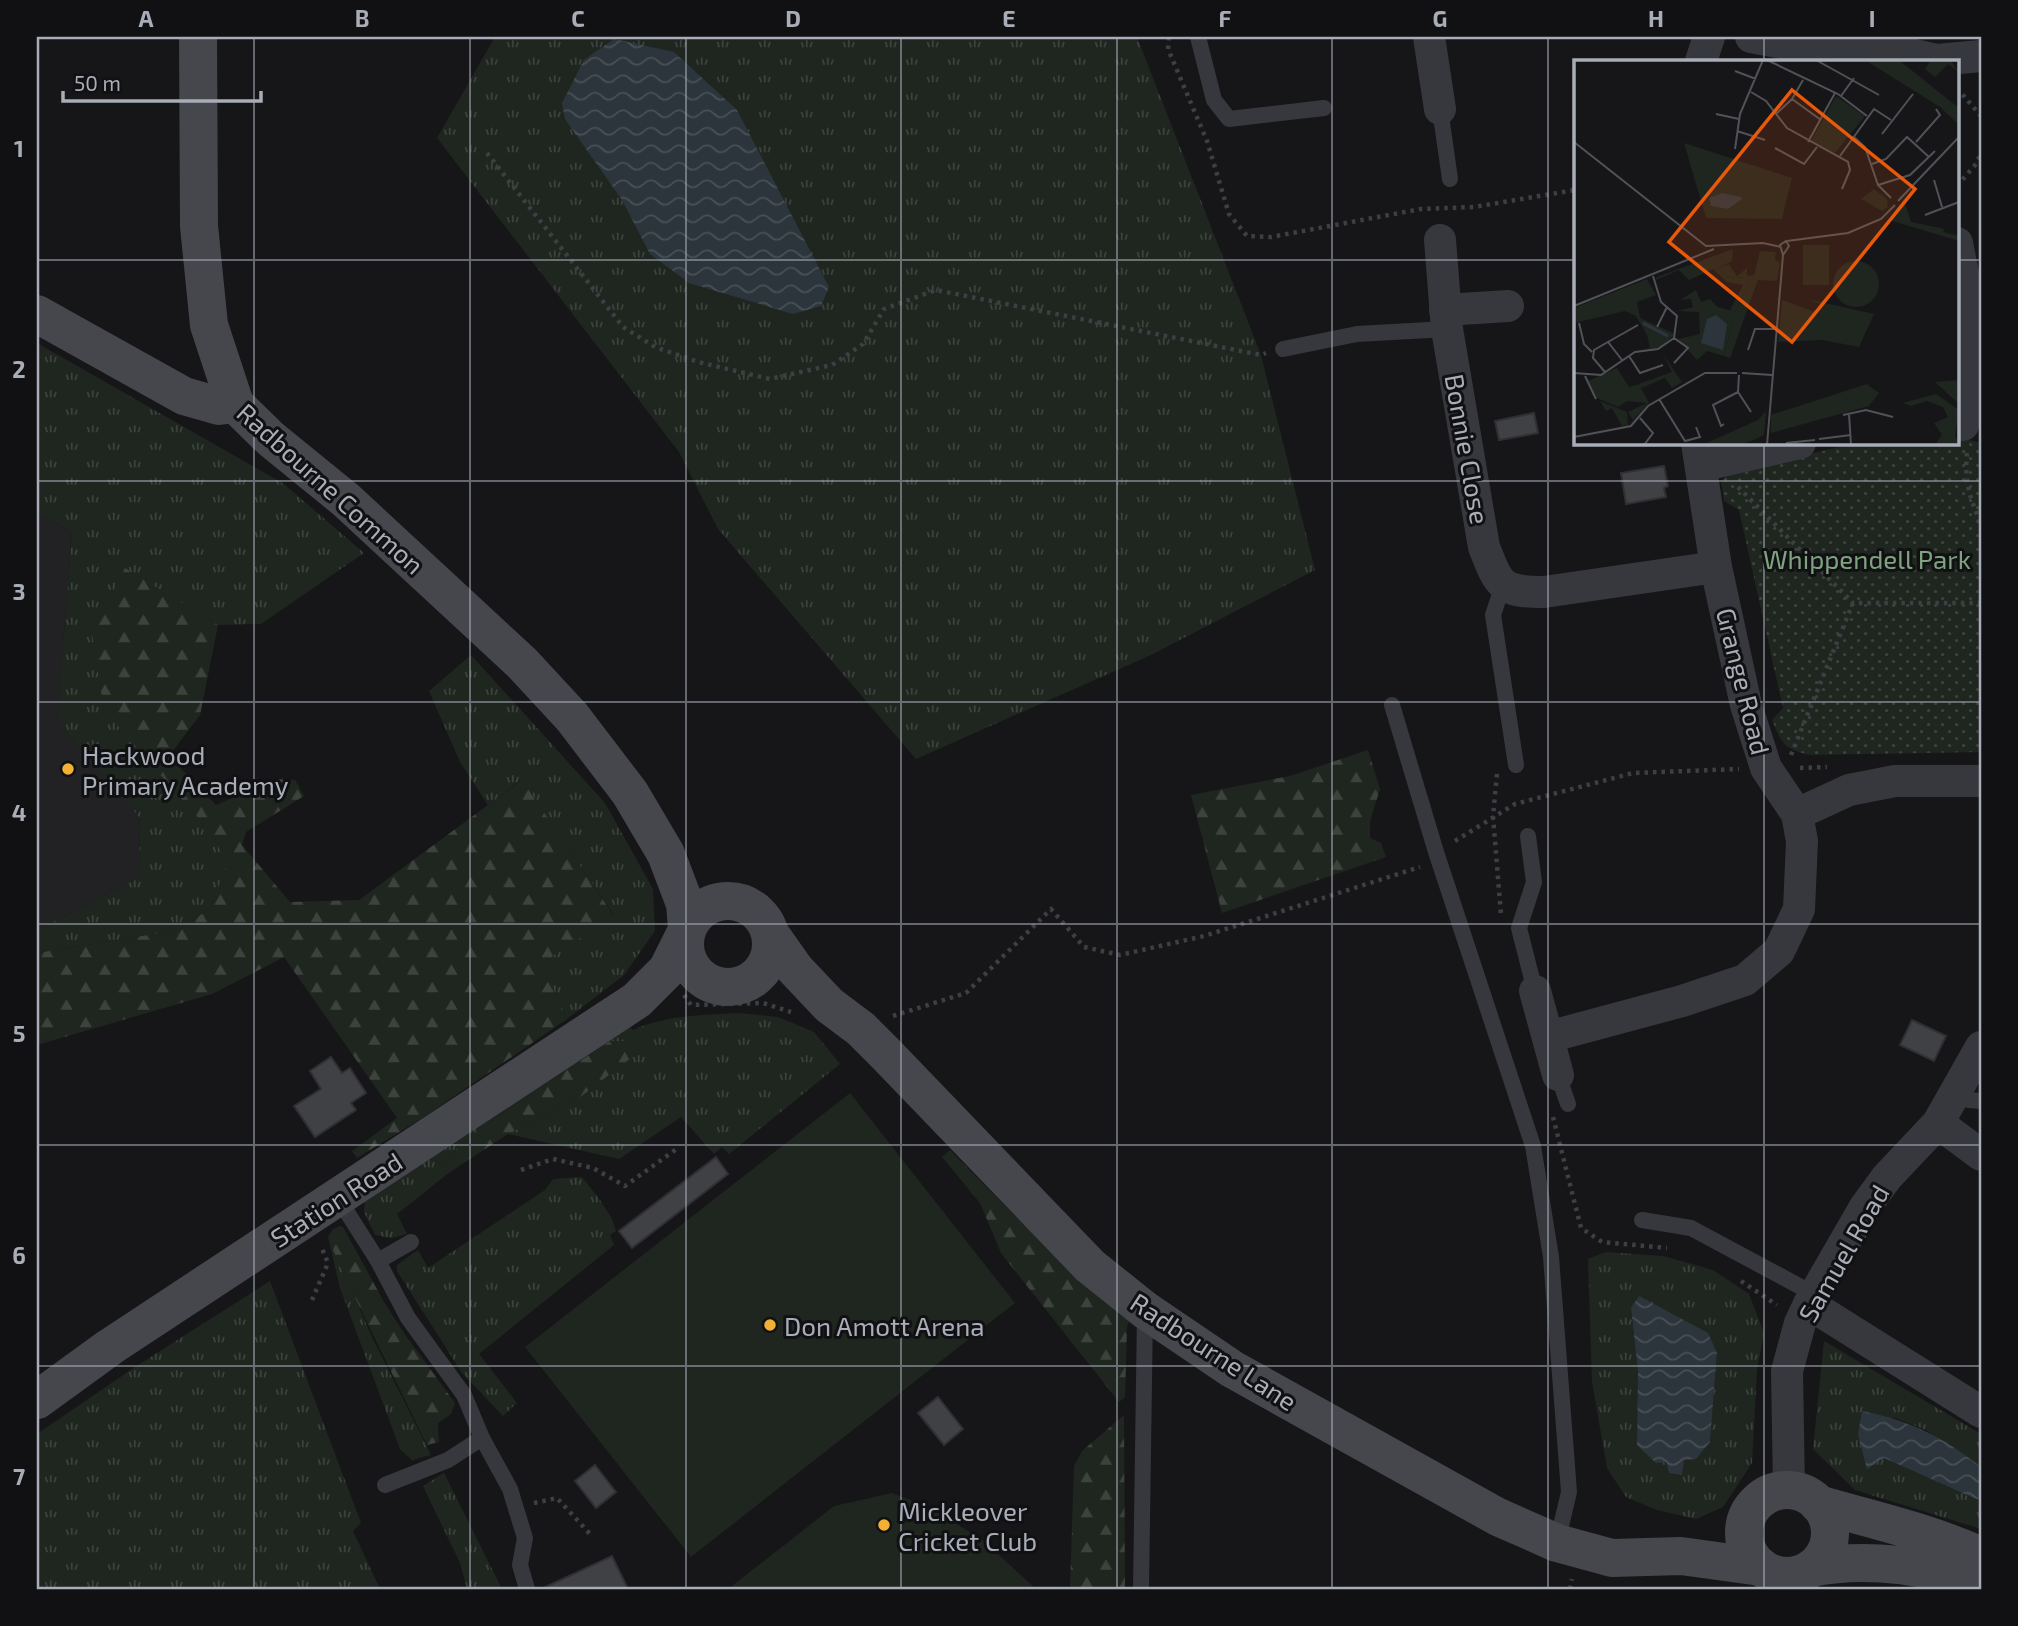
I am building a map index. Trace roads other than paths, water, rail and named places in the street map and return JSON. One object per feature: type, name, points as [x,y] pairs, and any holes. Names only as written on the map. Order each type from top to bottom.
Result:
[{"type":"main road","name":"Radbourne Common","points":[[198,37],[199,226],[209,325],[235,404],[271,439],[346,500],[522,663],[572,717],[630,793],[666,854],[685,904],[687,930]]},
{"type":"main road","points":[[37,314],[184,396],[219,406],[235,404]]},
{"type":"main road","name":"Radbourne Common","points":[[666,854],[714,889],[739,902]]},
{"type":"main road","points":[[714,902],[739,902],[760,914],[771,935],[771,950],[767,963],[759,975],[747,984],[727,987],[707,982],[695,973],[688,961],[684,947],[687,930],[703,908],[714,902]]},
{"type":"main road","name":"Station Road","points":[[37,1400],[110,1347],[637,1000],[667,970],[687,930]]},
{"type":"main road","name":"Radbourne Lane","points":[[771,935],[795,969],[828,1005],[861,1029],[1090,1266],[1145,1310],[1244,1376],[1498,1517],[1557,1543],[1612,1558],[1681,1556],[1761,1567]]},
{"type":"main road","name":"Radbourne Lane","points":[[727,987],[779,990],[828,1005]]},
{"type":"main road","name":"Station Road","points":[[637,1000],[678,988],[727,987]]},
{"type":"main road","points":[[1981,1556],[1923,1533],[1804,1497],[1765,1496],[1748,1514],[1744,1525],[1747,1549],[1761,1567],[1773,1574],[1786,1576],[1832,1563],[1854,1563],[1896,1565],[1981,1576]]},
{"type":"main road","points":[[1804,1497],[1827,1516],[1830,1530],[1829,1545],[1812,1568]]},
{"type":"main road","name":"Radbourne Lane","points":[[1681,1556],[1720,1535],[1748,1514]]},
{"type":"street","points":[[1429,37],[1440,109]]},
{"type":"street","points":[[1701,60],[1709,37]]},
{"type":"street","points":[[1751,37],[1803,47],[1877,46],[1933,60]]},
{"type":"street","points":[[1946,60],[1981,56]]},
{"type":"street","name":"Bonnie Close","points":[[1440,240],[1446,319],[1484,547],[1496,577],[1503,585]]},
{"type":"street","points":[[1958,248],[1976,339],[1967,426]]},
{"type":"street","points":[[1446,319],[1508,306]]},
{"type":"street","points":[[1705,457],[1793,444]]},
{"type":"street","name":"Grange Road","points":[[1548,1037],[1682,1001],[1745,980],[1779,951],[1799,909],[1802,841],[1797,814],[1778,762],[1746,705],[1716,567],[1705,457]]},
{"type":"street","points":[[1503,585],[1522,592],[1544,592],[1716,567]]},
{"type":"street","points":[[1797,814],[1849,790],[1895,781],[1981,781]]},
{"type":"street","points":[[1535,991],[1558,1074]]},
{"type":"street","name":"Samuel Road","points":[[1804,1497],[1787,1371],[1800,1323],[1865,1207],[1887,1177],[1938,1123],[1968,1097],[1981,1047]]},
{"type":"street","points":[[1938,1123],[1981,1155]]},
{"type":"street","points":[[1812,1299],[1981,1412]]},
{"type":"lane","points":[[1198,37],[1214,100],[1229,119],[1324,108]]},
{"type":"lane","points":[[1440,109],[1450,179]]},
{"type":"lane","points":[[1283,349],[1446,319]]},
{"type":"lane","points":[[1503,585],[1493,615],[1516,765]]},
{"type":"lane","points":[[1392,705],[1436,852],[1533,1146],[1551,1257],[1569,1492],[1557,1543]]},
{"type":"lane","points":[[1528,836],[1534,881],[1518,928],[1535,991]]},
{"type":"lane","points":[[1558,1074],[1568,1104]]},
{"type":"lane","points":[[338,1198],[378,1261],[408,1318],[464,1395],[482,1438],[510,1489],[525,1538],[520,1565],[527,1589]]},
{"type":"lane","points":[[1642,1220],[1692,1228],[1812,1299]]},
{"type":"lane","points":[[378,1261],[411,1242]]},
{"type":"lane","points":[[1141,1589],[1145,1310]]},
{"type":"lane","points":[[385,1485],[448,1460],[482,1438]]},
{"type":"water","points":[[614,39],[674,52],[737,110],[829,287],[821,306],[793,314],[689,283],[650,254],[622,200],[565,119],[562,103],[584,60]]},
{"type":"water","points":[[1639,1296],[1708,1333],[1717,1353],[1710,1442],[1696,1459],[1684,1460],[1682,1475],[1669,1473],[1666,1462],[1656,1463],[1637,1445],[1638,1372],[1631,1308]]},
{"type":"water","points":[[1862,1411],[1925,1431],[1981,1467],[1981,1500],[1884,1458],[1867,1469],[1858,1435]]},
{"type":"place","name":"Hackwood Primary Academy","points":[[68,769]]},
{"type":"place","name":"Don Amott Arena","points":[[770,1325]]},
{"type":"place","name":"Mickleover Cricket Club","points":[[884,1525]]},
{"type":"park label","name":"Whippendell Park","points":[[1867,558]]}]
